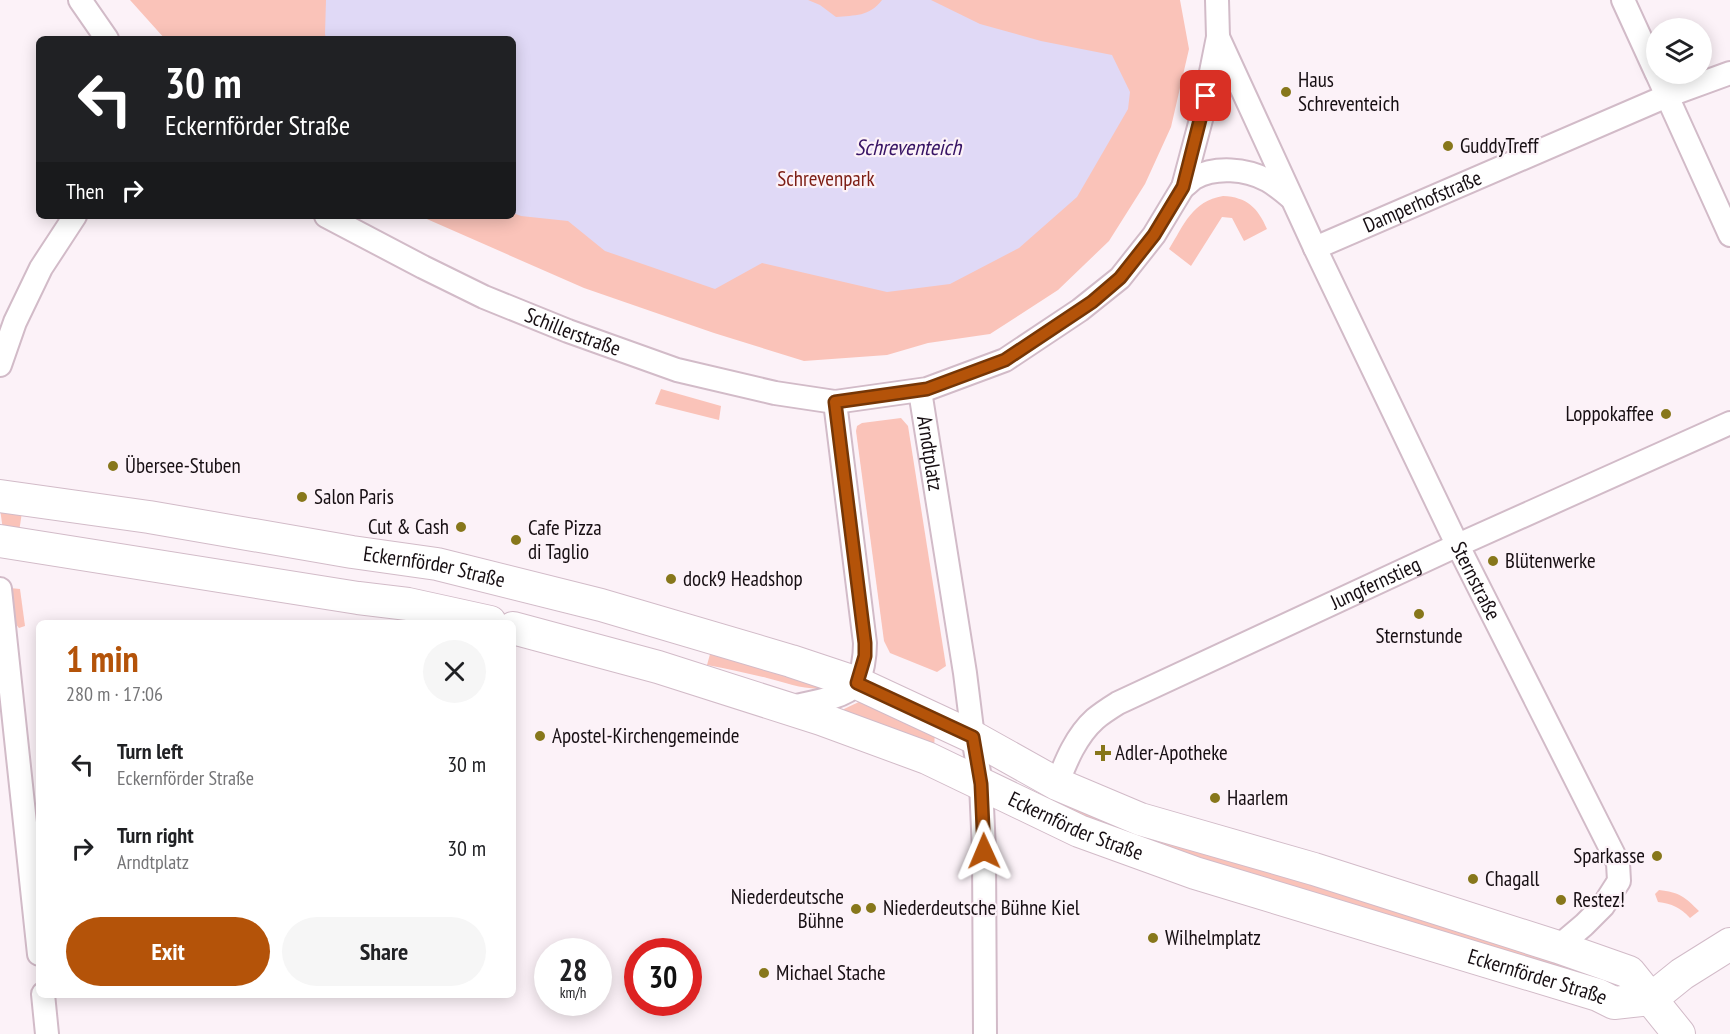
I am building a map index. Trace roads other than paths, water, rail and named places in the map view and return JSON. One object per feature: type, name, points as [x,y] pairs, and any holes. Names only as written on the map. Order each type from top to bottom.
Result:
[{"type":"main road","name":"Eckernförder Straße","points":[[0,496],[437,564],[654,620],[791,661],[857,683],[973,737],[1062,772],[1140,819],[1314,869],[1558,946],[1629,972],[1651,999]]},
{"type":"main road","name":"Eckernförder Straße","points":[[0,541],[408,604],[481,620]]},
{"type":"main road","name":"Eckernförder Straße","points":[[516,629],[658,668],[821,719],[927,758],[1079,831],[1195,873],[1598,995],[1614,1003],[1651,999]]},
{"type":"main road","points":[[1679,1034],[1651,999],[1682,974],[1730,944]]},
{"type":"street","points":[[80,0],[105,36]]},
{"type":"street","points":[[920,391],[1005,360],[1092,302],[1120,278],[1154,235],[1183,187],[1203,112],[1218,37],[1217,0]]},
{"type":"street","points":[[1623,0],[1646,51]]},
{"type":"street","name":"Sternstraße","points":[[1218,37],[1315,248],[1458,545],[1618,863],[1619,881],[1603,906],[1558,946]]},
{"type":"street","name":"Damperhofstraße","points":[[1315,248],[1667,96],[1730,73]]},
{"type":"street","points":[[1661,84],[1730,235]]},
{"type":"street","name":"Sternstraße","points":[[1183,187],[1194,178],[1220,170],[1236,171],[1267,180],[1292,198]]},
{"type":"street","points":[[0,365],[15,322],[41,268],[73,219]]},
{"type":"street","name":"Schillerstraße","points":[[332,219],[484,297],[677,370],[775,393],[835,402]]},
{"type":"street","name":"Arndtplatz","points":[[835,402],[920,391],[973,737]]},
{"type":"street","points":[[786,708],[845,694],[857,683],[865,656],[835,402]]},
{"type":"street","name":"Jungfernstieg","points":[[1062,772],[1078,739],[1094,720],[1118,703],[1458,545],[1730,423]]},
{"type":"street","points":[[0,589],[36,926]]},
{"type":"street","points":[[973,737],[983,808],[985,1034]]},
{"type":"street","points":[[43,998],[47,1034]]},
{"type":"water","name":"Schreventeich","points":[[326,0],[808,0],[820,5],[836,17],[867,12],[882,0],[931,0],[980,24],[1041,41],[1112,55],[1130,92],[1128,109],[1077,197],[1019,248],[950,284],[887,292],[762,263],[715,289],[605,251],[568,221],[516,214],[516,36],[325,36]]},
{"type":"place","name":"Haus Schreventeich","points":[[1286,92]]},
{"type":"place","name":"GuddyTreff","points":[[1448,146]]},
{"type":"place","name":"Loppokaffee","points":[[1666,414]]},
{"type":"place","name":"Übersee-Stuben","points":[[113,466]]},
{"type":"place","name":"Salon Paris","points":[[302,497]]},
{"type":"place","name":"Cut & Cash","points":[[461,527]]},
{"type":"place","name":"Cafe Pizza di Taglio","points":[[516,540]]},
{"type":"place","name":"Blütenwerke","points":[[1493,561]]},
{"type":"place","name":"dock9 Headshop","points":[[671,579]]},
{"type":"place","name":"Sternstunde","points":[[1419,614]]},
{"type":"place","name":"Apostel-Kirchengemeinde","points":[[540,736]]},
{"type":"place","name":"Adler-Apotheke","points":[[1103,753]]},
{"type":"place","name":"Haarlem","points":[[1215,798]]},
{"type":"place","name":"Sparkasse","points":[[1657,856]]},
{"type":"place","name":"Chagall","points":[[1473,879]]},
{"type":"place","name":"Restez!","points":[[1561,900]]},
{"type":"place","name":"Niederdeutsche Bühne Kiel","points":[[871,908]]},
{"type":"place","name":"Niederdeutsche Bühne","points":[[856,909]]},
{"type":"place","name":"Wilhelmplatz","points":[[1153,938]]},
{"type":"place","name":"Michael Stache","points":[[764,973]]},
{"type":"park label","name":"Schrevenpark","points":[[826,179]]}]
